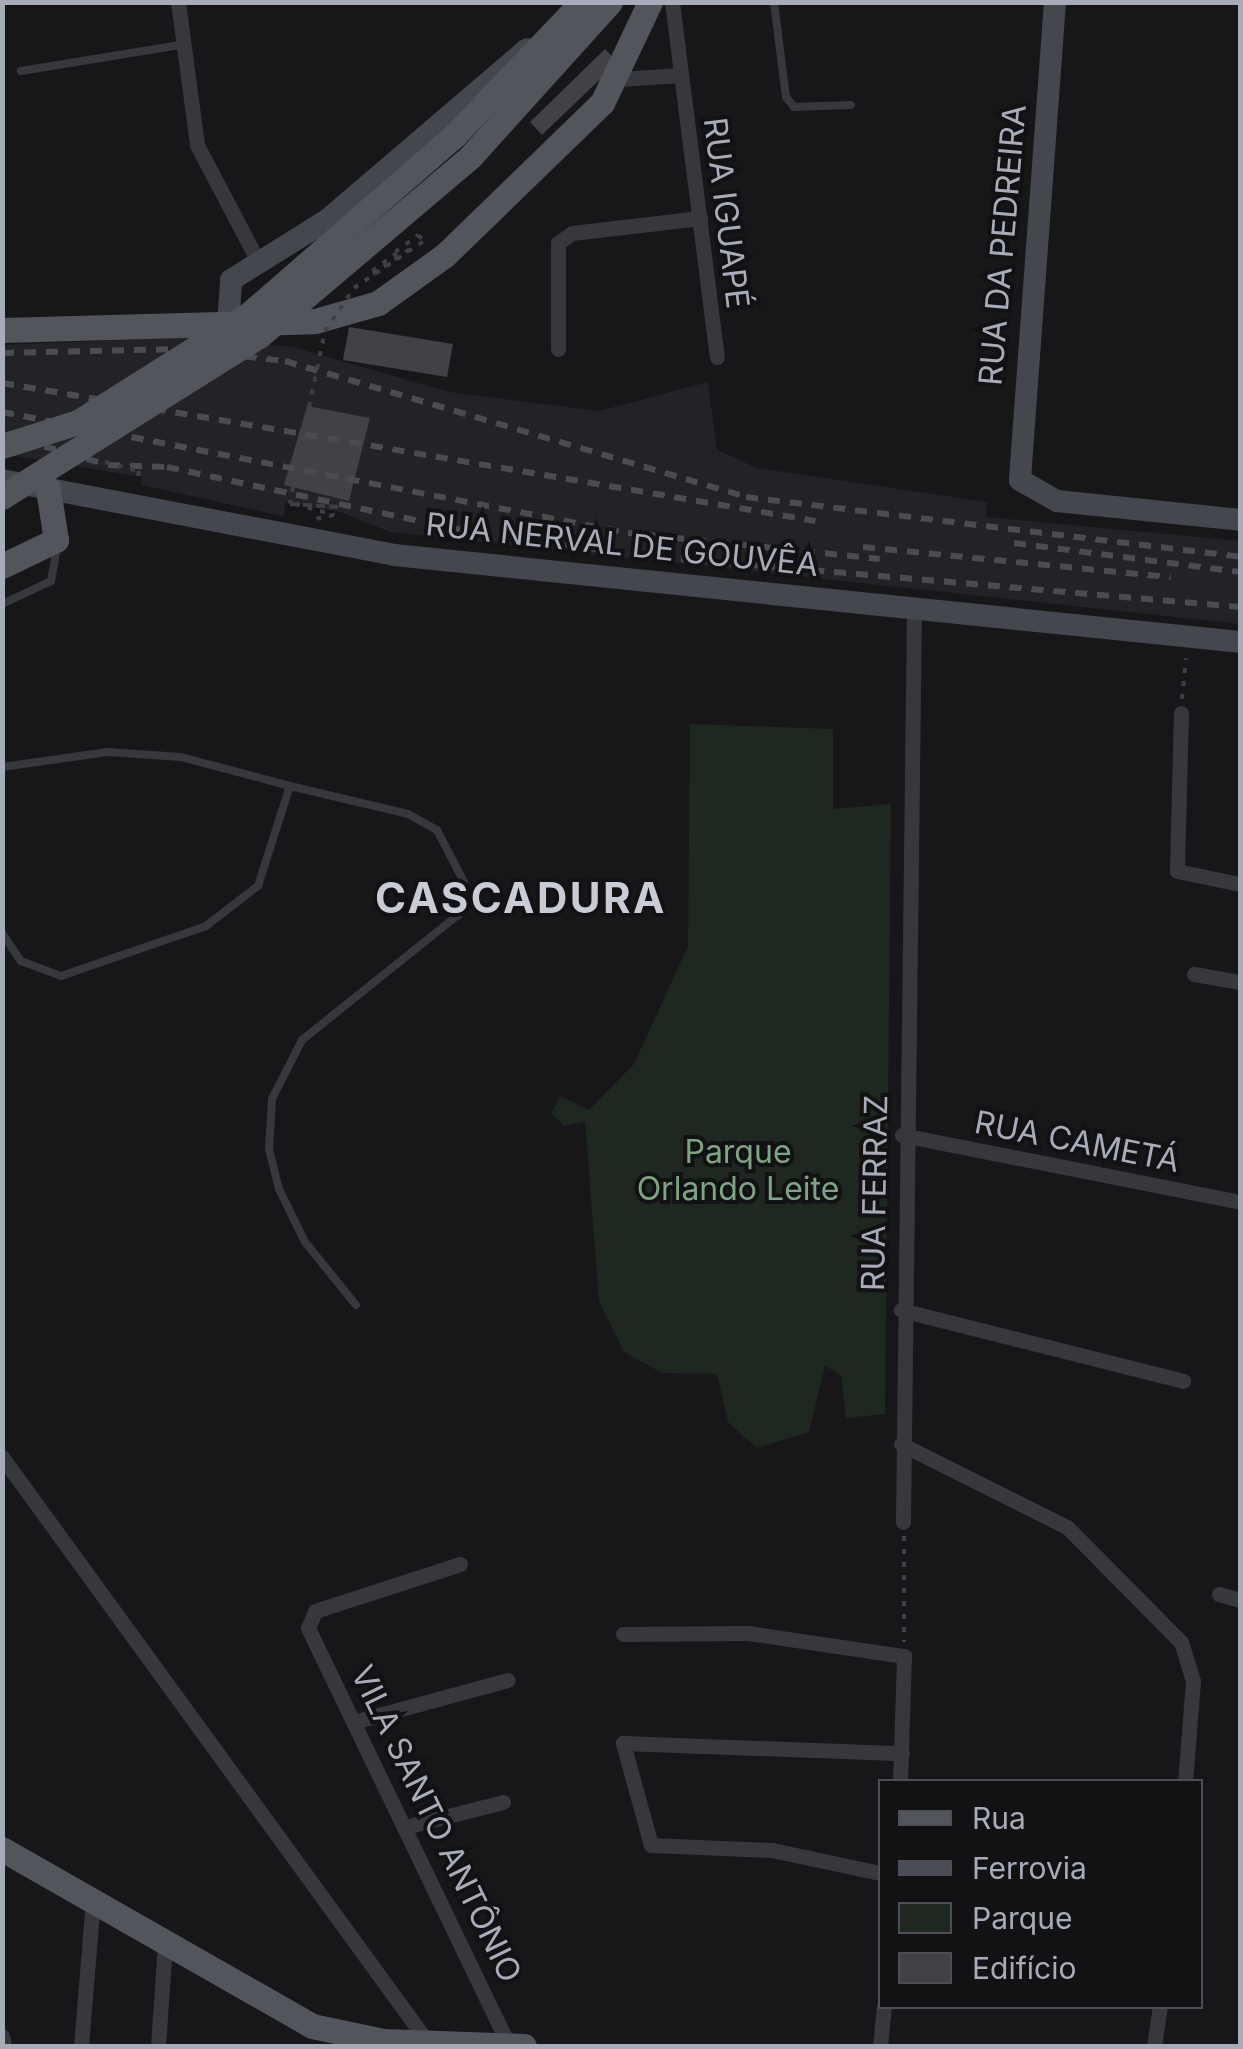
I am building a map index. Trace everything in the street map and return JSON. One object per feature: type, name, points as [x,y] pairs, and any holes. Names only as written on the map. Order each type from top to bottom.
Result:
[{"type":"main road","points":[[2,497],[259,336],[610,2]]},
{"type":"main road","points":[[2,330],[332,318],[396,294],[619,79],[650,2]]},
{"type":"main road","name":"RUA DA PEDREIRA","points":[[1055,2],[1018,467],[1029,488],[1057,502],[1240,520]]},
{"type":"main road","points":[[2,446],[78,422],[248,314],[463,146],[565,15]]},
{"type":"main road","points":[[239,324],[227,286],[327,220],[565,15]]},
{"type":"main road","name":"RUA NERVAL DE GOUVÊA","points":[[2,480],[394,556],[914,605],[1240,642]]},
{"type":"main road","points":[[2,566],[56,540],[48,489]]},
{"type":"main road","points":[[2,1849],[312,2026],[429,2044],[524,2046]]},
{"type":"street","points":[[178,2],[180,46],[196,145],[258,263]]},
{"type":"street","name":"RUA IGUAPÉ","points":[[672,2],[718,357]]},
{"type":"street","name":"RUA IGUAPÉ","points":[[619,79],[681,75]]},
{"type":"street","points":[[558,349],[558,243],[572,234],[700,218]]},
{"type":"street","name":"RUA FERRAZ","points":[[904,1522],[902,1135],[914,605]]},
{"type":"street","points":[[1181,713],[1175,865],[1185,878],[1240,884]]},
{"type":"street","points":[[1194,974],[1240,982]]},
{"type":"street","name":"RUA CAMETÁ","points":[[902,1135],[1240,1202]]},
{"type":"street","points":[[901,1310],[1182,1381]]},
{"type":"street","points":[[901,1444],[1067,1527],[1181,1642],[1193,1682],[1185,1779]]},
{"type":"street","points":[[2,1456],[429,2044]]},
{"type":"street","name":"VILA SANTO ANTÔNIO","points":[[460,1564],[314,1611],[308,1628],[409,1826],[509,2046]]},
{"type":"street","points":[[1219,1594],[1240,1600]]},
{"type":"street","points":[[623,1634],[748,1634],[904,1656],[900,1779]]},
{"type":"street","points":[[357,1721],[508,1680]]},
{"type":"street","points":[[878,1873],[772,1850],[651,1845],[623,1743],[902,1753]]},
{"type":"street","points":[[409,1826],[503,1802]]},
{"type":"street","points":[[81,2046],[93,1901]]},
{"type":"street","points":[[158,2046],[166,1943]]},
{"type":"street","points":[[880,2046],[884,2009]]},
{"type":"street","points":[[1154,2046],[1160,2009]]},
{"type":"street","points":[[2,2036],[4,2046]]},
{"type":"lane","points":[[774,2],[786,96],[794,107],[851,105]]},
{"type":"lane","points":[[21,72],[180,46]]},
{"type":"lane","points":[[2,604],[51,580],[56,540]]},
{"type":"lane","points":[[2,767],[108,752],[163,756],[290,786],[423,820],[464,882],[458,914],[302,1040],[272,1099],[269,1150],[279,1189],[306,1242],[356,1304]]},
{"type":"lane","points":[[2,933],[22,962],[62,976],[206,926],[233,910],[273,862],[290,786]]},
{"type":"path","points":[[370,270],[374,276],[419,238]]},
{"type":"path","points":[[360,280],[419,238]]},
{"type":"path","points":[[310,406],[324,331],[354,288],[424,241],[419,238]]},
{"type":"path","points":[[105,462],[139,471],[137,481]]},
{"type":"path","points":[[293,488],[290,504],[338,506],[294,504],[334,515],[316,514]]},
{"type":"path","points":[[1181,713],[1188,635]]},
{"type":"path","points":[[904,1522],[904,1656]]},
{"type":"shaded area","points":[[197,337],[293,347],[449,392],[599,411],[708,382],[717,450],[757,468],[987,502],[986,517],[1240,541],[1240,624],[390,532],[340,512],[286,502],[283,516],[141,485],[141,477],[3,454],[3,345]]},
{"type":"green space","name":"Parque Orlando Leite","points":[[690,724],[833,729],[833,809],[891,804],[885,1414],[846,1418],[841,1375],[825,1366],[809,1432],[757,1448],[728,1422],[717,1374],[662,1373],[624,1352],[599,1301],[585,1122],[564,1126],[551,1113],[561,1096],[589,1110],[634,1064],[688,946]]},
{"type":"building","points":[[605,49],[618,62],[542,135],[530,122]]},
{"type":"building","points":[[349,327],[453,344],[447,377],[343,360]]},
{"type":"building","points":[[307,406],[370,418],[349,501],[284,485]]},
{"type":"railway","points":[[2,353],[179,349],[285,361],[746,497],[1240,557]]},
{"type":"railway","points":[[2,383],[815,521]]},
{"type":"railway","points":[[2,412],[628,533],[880,559]]},
{"type":"railway","points":[[2,434],[108,465],[167,467],[456,529],[637,555],[1240,607]]},
{"type":"railway","points":[[1014,543],[1240,572]]},
{"type":"railway","points":[[863,547],[1171,577]]},
{"type":"district","name":"CASCADURA","points":[[521,898]]}]
